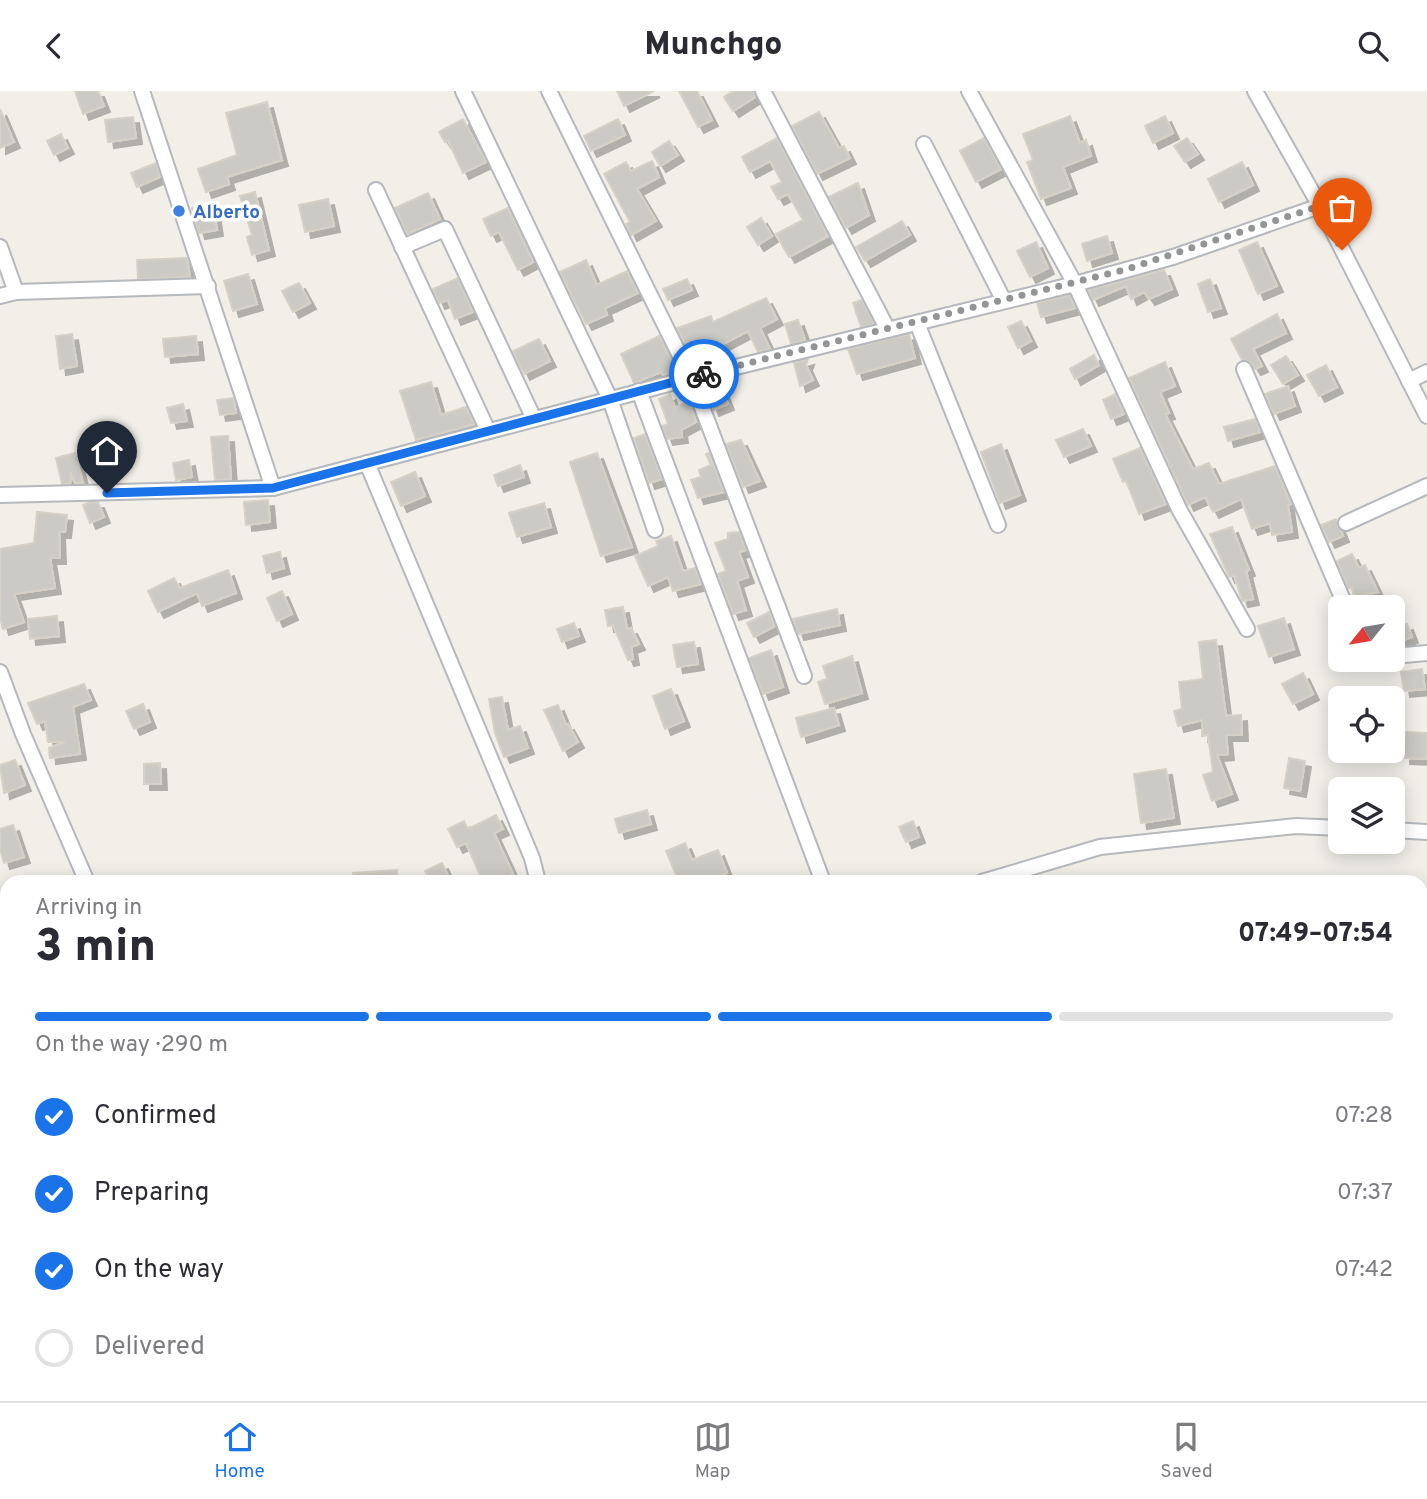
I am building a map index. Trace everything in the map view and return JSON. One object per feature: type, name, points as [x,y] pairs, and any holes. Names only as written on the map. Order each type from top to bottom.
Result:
[{"type":"street","points":[[142,91],[273,488]]},
{"type":"street","points":[[463,91],[610,399],[655,530]]},
{"type":"street","points":[[549,91],[691,378],[804,676]]},
{"type":"street","points":[[763,91],[888,330]]},
{"type":"street","points":[[969,91],[1075,283],[1179,509],[1247,629]]},
{"type":"street","points":[[1261,93],[1427,416]]},
{"type":"street","points":[[924,144],[1004,302]]},
{"type":"street","points":[[376,190],[488,431]]},
{"type":"street","points":[[0,495],[273,488],[639,391],[1004,302],[1173,257],[1320,206]]},
{"type":"street","points":[[402,247],[445,229],[534,419]]},
{"type":"street","points":[[0,247],[16,292]]},
{"type":"street","points":[[0,296],[16,292],[208,286]]},
{"type":"street","points":[[917,323],[998,525]]},
{"type":"street","points":[[1244,369],[1341,595]]},
{"type":"street","points":[[1409,381],[1427,372]]},
{"type":"street","points":[[639,391],[819,875]]},
{"type":"street","points":[[367,463],[536,875]]},
{"type":"street","points":[[1346,523],[1427,486]]},
{"type":"street","points":[[1405,655],[1427,653]]},
{"type":"street","points":[[0,672],[23,734],[84,875]]},
{"type":"street","points":[[1006,875],[1100,847],[1296,826],[1328,827]]},
{"type":"street","points":[[1405,831],[1427,832]]},
{"type":"building","points":[[75,91],[98,91],[104,106],[83,114]]},
{"type":"building","points":[[617,91],[654,91],[624,106]]},
{"type":"building","points":[[679,91],[697,91],[712,120],[698,127]]},
{"type":"building","points":[[733,91],[753,91],[755,97],[733,111],[724,97]]},
{"type":"building","points":[[267,102],[282,160],[227,177],[229,184],[206,192],[198,169],[237,155],[226,113]]},
{"type":"building","points":[[0,109],[14,142],[0,148]]},
{"type":"building","points":[[819,112],[839,148],[844,146],[850,158],[817,174],[792,126]]},
{"type":"building","points":[[1070,116],[1080,143],[1086,140],[1091,156],[1063,167],[1071,188],[1041,199],[1027,162],[1033,160],[1023,134]]},
{"type":"building","points":[[1165,116],[1173,133],[1153,143],[1145,126]]},
{"type":"building","points":[[133,117],[136,138],[108,142],[105,120]]},
{"type":"building","points":[[463,119],[486,162],[463,173],[448,140],[445,142],[439,132]]},
{"type":"building","points":[[618,119],[625,135],[591,151],[584,136]]},
{"type":"building","points":[[61,134],[68,148],[54,155],[47,141]]},
{"type":"building","points":[[777,138],[828,236],[789,257],[776,234],[803,220],[788,194],[778,199],[771,187],[782,182],[770,161],[750,172],[742,157]]},
{"type":"building","points":[[984,138],[1001,169],[976,182],[960,151]]},
{"type":"building","points":[[1187,138],[1198,154],[1185,162],[1174,146]]},
{"type":"building","points":[[669,141],[678,155],[660,166],[652,152]]},
{"type":"building","points":[[652,161],[659,177],[637,189],[656,221],[631,235],[626,224],[630,222],[604,174],[626,162],[631,171]]},
{"type":"building","points":[[1242,162],[1253,185],[1219,202],[1208,179]]},
{"type":"building","points":[[156,163],[160,177],[137,187],[131,173]]},
{"type":"building","points":[[858,183],[869,215],[846,228],[829,197]]},
{"type":"building","points":[[255,192],[269,250],[252,255],[247,237],[252,235],[240,196]]},
{"type":"building","points":[[428,193],[440,219],[407,234],[395,208]]},
{"type":"building","points":[[328,199],[334,226],[305,232],[299,205]]},
{"type":"building","points":[[213,204],[217,230],[199,233],[192,208]]},
{"type":"building","points":[[508,208],[533,262],[518,270],[499,232],[491,236],[483,219]]},
{"type":"building","points":[[761,218],[772,236],[758,245],[747,227]]},
{"type":"building","points":[[902,221],[910,235],[865,261],[856,247]]},
{"type":"building","points":[[1107,236],[1112,253],[1087,261],[1082,244]]},
{"type":"building","points":[[1036,242],[1048,268],[1030,277],[1017,251]]},
{"type":"building","points":[[1257,242],[1277,286],[1258,294],[1239,250]]},
{"type":"building","points":[[187,258],[190,277],[138,279],[137,260]]},
{"type":"building","points":[[586,260],[597,285],[627,271],[638,293],[605,308],[607,315],[586,324],[560,272]]},
{"type":"building","points":[[1164,270],[1172,289],[1149,299],[1144,292],[1131,299],[1126,286],[1093,300],[1088,290]]},
{"type":"building","points":[[248,274],[257,304],[233,311],[224,281]]},
{"type":"building","points":[[458,278],[473,312],[455,319],[448,300],[439,303],[433,289]]},
{"type":"building","points":[[687,279],[692,290],[668,300],[663,289]]},
{"type":"building","points":[[1210,279],[1221,308],[1208,312],[1198,284]]},
{"type":"building","points":[[299,283],[310,303],[293,312],[282,291]]},
{"type":"building","points":[[1070,295],[1075,308],[1041,317],[1037,303]]},
{"type":"building","points":[[766,298],[777,319],[760,328],[770,349],[758,352],[748,331],[721,345],[724,352],[710,357],[712,363],[696,367],[677,328],[711,316],[713,322]]},
{"type":"building","points":[[862,300],[874,323],[861,327],[853,303]]},
{"type":"building","points":[[1277,314],[1286,333],[1253,349],[1262,366],[1255,369],[1250,362],[1242,360],[1231,339]]},
{"type":"building","points":[[798,320],[805,340],[791,344],[785,324]]},
{"type":"building","points":[[1021,321],[1031,341],[1018,348],[1008,327]]},
{"type":"building","points":[[72,334],[77,366],[60,369],[56,336]]},
{"type":"building","points":[[909,334],[915,358],[857,374],[848,349]]},
{"type":"building","points":[[196,336],[198,354],[165,357],[163,339]]},
{"type":"building","points":[[659,336],[677,372],[663,375],[661,372],[634,383],[621,354]]},
{"type":"building","points":[[539,339],[550,361],[524,374],[513,351]]},
{"type":"building","points":[[1094,355],[1099,365],[1075,379],[1070,369]]},
{"type":"building","points":[[1286,356],[1298,375],[1283,384],[1271,365]]},
{"type":"building","points":[[808,359],[806,365],[813,380],[800,386],[794,363]]},
{"type":"building","points":[[1165,362],[1175,386],[1160,392],[1169,413],[1165,414],[1193,469],[1209,463],[1219,484],[1275,466],[1291,504],[1288,505],[1292,532],[1272,535],[1270,523],[1252,529],[1241,499],[1213,512],[1205,497],[1188,505],[1129,378]]},
{"type":"building","points":[[1326,365],[1337,387],[1319,396],[1307,375]]},
{"type":"building","points":[[719,381],[728,404],[713,410],[704,385]]},
{"type":"building","points":[[431,382],[441,415],[466,407],[474,424],[416,440],[400,391]]},
{"type":"building","points":[[1288,386],[1295,406],[1274,414],[1265,394]]},
{"type":"building","points":[[670,394],[675,408],[689,401],[696,422],[681,430],[682,437],[667,439],[662,426],[668,424],[659,399]]},
{"type":"building","points":[[1115,394],[1124,414],[1111,419],[1103,400]]},
{"type":"building","points":[[233,398],[236,413],[220,415],[217,400]]},
{"type":"building","points":[[183,404],[187,421],[171,423],[167,408]]},
{"type":"building","points":[[1255,419],[1260,432],[1228,441],[1224,427]]},
{"type":"building","points":[[1083,429],[1091,446],[1064,457],[1056,440]]},
{"type":"building","points":[[645,434],[662,479],[649,483],[634,438]]},
{"type":"building","points":[[228,436],[231,479],[215,480],[211,437]]},
{"type":"building","points":[[741,440],[760,481],[743,487],[726,444]]},
{"type":"building","points":[[1001,444],[1020,495],[1000,503],[981,452]]},
{"type":"building","points":[[1140,448],[1166,504],[1139,514],[1126,480],[1123,482],[1113,459]]},
{"type":"building","points":[[75,453],[83,483],[75,483],[71,474],[70,484],[62,484],[56,458]]},
{"type":"building","points":[[597,453],[632,547],[601,556],[570,462]]},
{"type":"building","points":[[709,453],[724,492],[698,498],[691,480],[701,477],[699,470],[711,465],[706,454]]},
{"type":"building","points":[[189,460],[192,477],[176,480],[173,463]]},
{"type":"building","points":[[520,465],[524,477],[498,486],[494,475]]},
{"type":"building","points":[[415,472],[425,496],[401,506],[391,482]]},
{"type":"building","points":[[268,500],[270,522],[246,525],[244,502]]},
{"type":"building","points":[[98,502],[104,517],[90,523],[83,505]]},
{"type":"building","points":[[544,503],[551,527],[517,537],[509,513]]},
{"type":"building","points":[[37,512],[67,515],[65,532],[59,532],[60,558],[50,558],[55,588],[14,594],[24,622],[3,629],[0,618],[0,549],[34,543]]},
{"type":"building","points":[[1336,519],[1343,536],[1329,542],[1321,525]]},
{"type":"building","points":[[1232,527],[1249,570],[1246,571],[1253,599],[1242,601],[1234,575],[1229,577],[1210,534]]},
{"type":"building","points":[[739,532],[746,550],[739,552],[748,577],[737,581],[746,610],[733,614],[718,574],[726,571],[715,543],[728,539],[728,533]]},
{"type":"building","points":[[671,536],[683,571],[695,568],[701,584],[673,591],[668,577],[648,586],[635,556],[658,546],[656,541]]},
{"type":"building","points":[[280,552],[284,568],[267,573],[263,556]]},
{"type":"building","points":[[1352,554],[1359,568],[1365,565],[1378,592],[1354,595],[1337,561]]},
{"type":"building","points":[[228,570],[236,593],[202,606],[197,593],[158,612],[148,591],[174,578],[180,588]]},
{"type":"building","points":[[282,591],[292,614],[277,621],[267,598]]},
{"type":"building","points":[[623,607],[627,629],[631,628],[639,644],[631,647],[633,659],[628,660],[613,625],[608,626],[605,610]]},
{"type":"building","points":[[837,609],[840,625],[798,634],[793,619]]},
{"type":"building","points":[[769,612],[775,626],[754,637],[747,623]]},
{"type":"building","points":[[57,616],[59,636],[30,639],[28,619]]},
{"type":"building","points":[[1284,618],[1294,649],[1269,657],[1258,626]]},
{"type":"building","points":[[574,623],[579,636],[562,642],[557,629]]},
{"type":"building","points":[[1405,625],[1412,637],[1405,640]]},
{"type":"building","points":[[1216,640],[1226,716],[1241,715],[1242,735],[1226,735],[1228,754],[1217,755],[1232,794],[1212,801],[1203,775],[1213,772],[1208,735],[1202,736],[1202,720],[1178,726],[1174,711],[1182,709],[1179,682],[1203,679],[1199,642]]},
{"type":"building","points":[[694,642],[698,664],[677,667],[673,645]]},
{"type":"building","points":[[771,650],[783,687],[763,694],[749,658]]},
{"type":"building","points":[[852,656],[862,693],[825,704],[818,682],[827,679],[823,666]]},
{"type":"building","points":[[1422,669],[1425,689],[1405,691],[1401,672]]},
{"type":"building","points":[[1303,673],[1313,694],[1293,704],[1282,684]]},
{"type":"building","points":[[84,684],[91,700],[73,707],[80,754],[50,758],[49,748],[65,742],[48,742],[45,721],[37,724],[28,703]]},
{"type":"building","points":[[671,689],[684,721],[665,729],[653,696]]},
{"type":"building","points":[[502,697],[508,730],[520,726],[528,748],[504,757],[495,733],[489,699]]},
{"type":"building","points":[[143,704],[150,722],[134,729],[126,711]]},
{"type":"building","points":[[558,705],[566,725],[568,724],[578,742],[563,751],[544,710]]},
{"type":"building","points":[[834,708],[839,725],[801,737],[796,718]]},
{"type":"building","points":[[1405,732],[1427,733],[1426,759],[1405,758]]},
{"type":"building","points":[[1289,758],[1305,761],[1300,791],[1284,788]]},
{"type":"building","points":[[15,760],[25,785],[4,793],[0,765]]},
{"type":"building","points":[[160,763],[161,784],[144,784],[144,764]]},
{"type":"building","points":[[1166,769],[1174,818],[1141,823],[1134,774]]},
{"type":"building","points":[[647,810],[651,824],[619,833],[615,819]]},
{"type":"building","points":[[496,815],[503,829],[494,833],[513,874],[480,875],[466,843],[457,847],[448,829],[464,821],[468,829]]},
{"type":"building","points":[[913,821],[919,837],[906,842],[899,827]]},
{"type":"building","points":[[13,825],[24,857],[4,863],[0,849],[0,829]]},
{"type":"building","points":[[685,843],[692,860],[718,850],[727,873],[676,875],[666,851]]},
{"type":"building","points":[[442,863],[448,875],[427,875],[425,871]]},
{"type":"building","points":[[397,870],[397,875],[353,875]]},
{"type":"way so far","points":[[704,374],[1052,290],[1173,257],[1320,206],[1342,250]]},
{"type":"place","name":"Alberto","points":[[179,211]]},
{"type":"route","points":[[107,493],[273,488],[704,374]]}]
